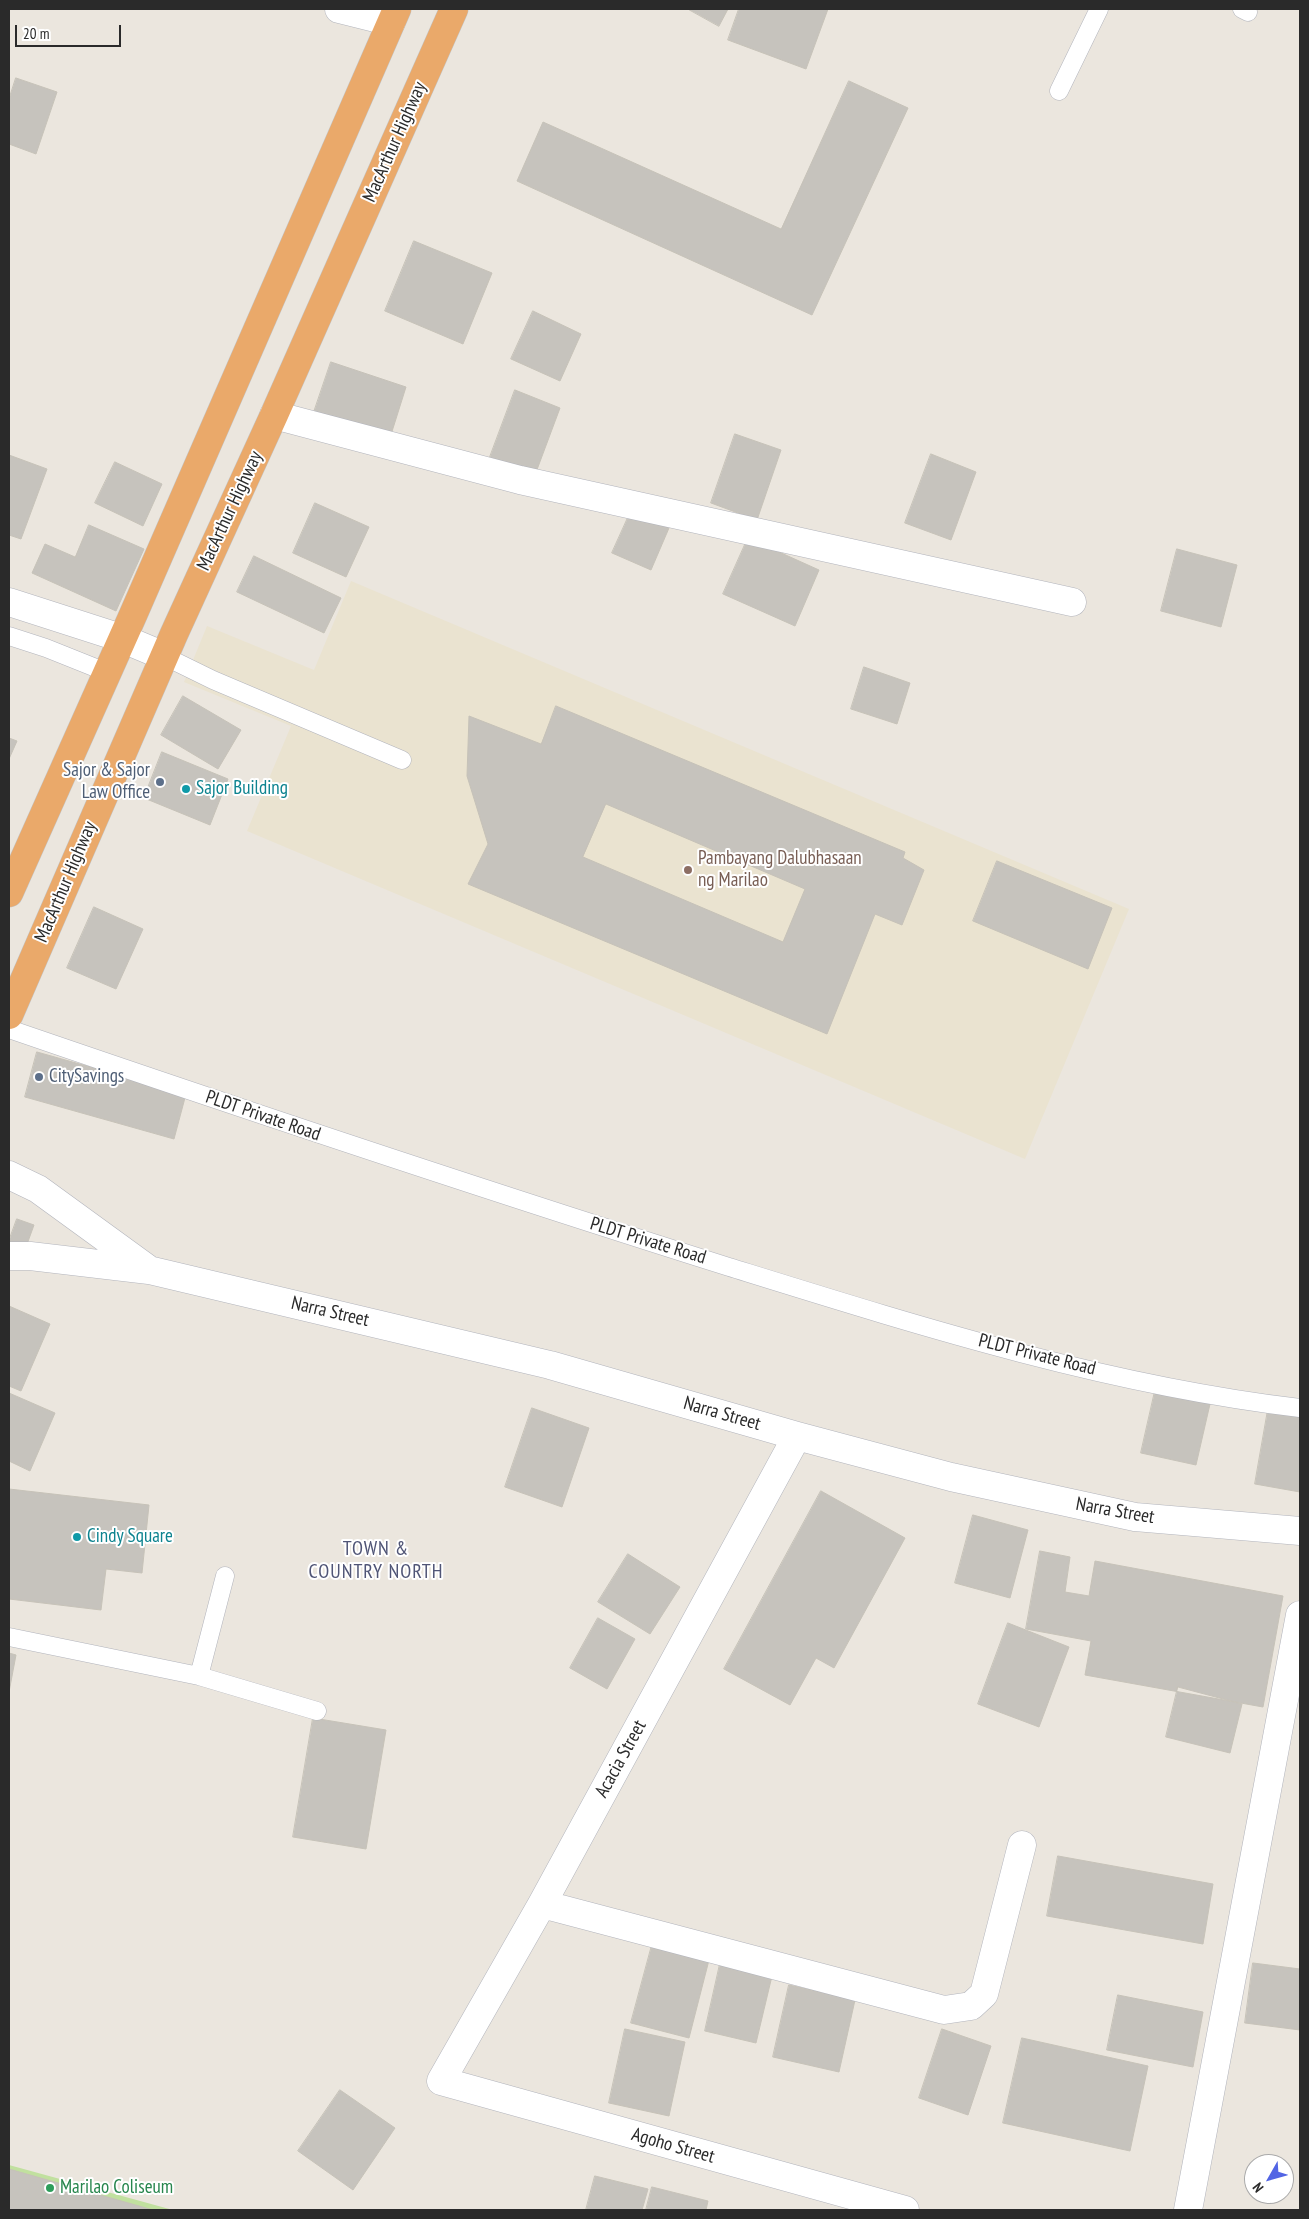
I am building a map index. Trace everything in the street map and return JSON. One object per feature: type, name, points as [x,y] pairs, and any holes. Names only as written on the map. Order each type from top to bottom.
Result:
[{"type":"highway","name":"MacArthur Highway","points":[[9,1015],[164,656],[274,415],[454,9]]},
{"type":"highway","points":[[9,893],[121,638],[137,606],[394,15]]},
{"type":"street","points":[[339,9],[394,15]]},
{"type":"street","points":[[274,415],[520,480],[1072,602]]},
{"type":"street","points":[[9,602],[121,638],[164,656]]},
{"type":"street","name":"Narra Street","points":[[9,1176],[38,1189],[149,1270]]},
{"type":"street","name":"Narra Street","points":[[9,1256],[30,1256],[149,1270],[550,1365],[797,1436],[951,1477],[1135,1517],[1300,1531]]},
{"type":"street","name":"Acacia Street","points":[[441,2081],[542,1904],[797,1436]]},
{"type":"street","points":[[1188,2210],[1300,1615]]},
{"type":"street","points":[[542,1904],[944,2010],[971,2006],[984,1994],[1022,1845]]},
{"type":"street","name":"Agoho Street","points":[[441,2081],[905,2210]]},
{"type":"lane","points":[[1059,91],[1100,9]]},
{"type":"lane","points":[[9,636],[46,648],[106,672]]},
{"type":"lane","points":[[164,656],[213,680],[402,760]]},
{"type":"lane","name":"PLDT Private Road","points":[[9,1030],[587,1222],[782,1283],[1038,1358],[1232,1400],[1300,1408]]},
{"type":"lane","points":[[199,1676],[225,1576]]},
{"type":"lane","points":[[9,1637],[199,1676],[317,1711]]},
{"type":"shaded area","name":"Pambayang Dalubhasaan ng Marilao","points":[[351,581],[1129,909],[1025,1159],[247,831],[291,726],[184,682],[207,626],[314,670]]},
{"type":"green space","name":"Marilao Coliseum","points":[[9,2165],[173,2210],[9,2210]]},
{"type":"building","points":[[688,9],[728,9],[719,26]]},
{"type":"building","points":[[739,9],[828,9],[806,69],[728,40]]},
{"type":"building","points":[[16,78],[57,92],[36,154],[9,144],[9,99]]},
{"type":"building","points":[[849,81],[908,108],[812,315],[517,181],[543,122],[781,229]]},
{"type":"building","points":[[414,241],[492,273],[463,344],[385,311]]},
{"type":"building","points":[[533,311],[581,334],[560,381],[511,359]]},
{"type":"building","points":[[331,362],[406,387],[389,441],[313,415]]},
{"type":"building","points":[[515,390],[560,408],[535,475],[490,457]]},
{"type":"building","points":[[735,434],[781,450],[757,520],[711,503]]},
{"type":"building","points":[[931,454],[976,472],[951,540],[905,523]]},
{"type":"building","points":[[9,455],[47,469],[21,539],[9,535]]},
{"type":"building","points":[[115,462],[162,484],[143,526],[95,503]]},
{"type":"building","points":[[315,503],[369,527],[346,577],[293,553]]},
{"type":"building","points":[[631,511],[669,528],[651,570],[612,553]]},
{"type":"building","points":[[89,525],[144,549],[116,611],[32,573],[45,544],[75,557]]},
{"type":"building","points":[[748,538],[819,570],[795,626],[723,594]]},
{"type":"building","points":[[1177,549],[1237,565],[1221,627],[1161,611]]},
{"type":"building","points":[[254,556],[341,598],[324,633],[237,592]]},
{"type":"building","points":[[864,667],[910,683],[897,724],[851,709]]},
{"type":"building","points":[[183,696],[241,730],[218,769],[161,735]]},
{"type":"building","points":[[556,706],[905,852],[903,858],[924,870],[902,925],[875,914],[827,1034],[468,884],[488,844],[467,776],[469,716],[541,744]],"holes":[[[606,804],[805,889],[783,942],[583,857]]]},
{"type":"building","points":[[9,738],[17,741],[9,759]]},
{"type":"building","name":"Sajor Building","points":[[162,752],[228,779],[210,825],[144,798]]},
{"type":"building","points":[[997,861],[1112,908],[1088,969],[973,921]]},
{"type":"building","points":[[94,907],[143,929],[116,989],[67,968]]},
{"type":"building","points":[[37,1052],[186,1094],[174,1139],[25,1097]]},
{"type":"building","points":[[17,1219],[34,1225],[26,1247],[9,1241]]},
{"type":"building","points":[[9,1306],[50,1324],[21,1391],[9,1386]]},
{"type":"building","points":[[1155,1391],[1210,1404],[1196,1465],[1141,1453]]},
{"type":"building","points":[[9,1393],[55,1413],[30,1471],[9,1461]]},
{"type":"building","points":[[1269,1404],[1300,1410],[1300,1492],[1255,1484]]},
{"type":"building","points":[[532,1408],[589,1428],[562,1507],[505,1487]]},
{"type":"building","name":"Cindy Square","points":[[9,1489],[149,1505],[142,1573],[106,1569],[101,1610],[9,1599]]},
{"type":"building","points":[[821,1491],[905,1538],[834,1668],[816,1658],[790,1705],[724,1669]]},
{"type":"building","points":[[973,1515],[1028,1530],[1010,1598],[955,1583]]},
{"type":"building","points":[[1040,1551],[1070,1557],[1065,1592],[1089,1596],[1095,1561],[1283,1596],[1263,1707],[1085,1675],[1091,1641],[1026,1629]]},
{"type":"building","points":[[628,1554],[680,1587],[650,1634],[598,1602]]},
{"type":"building","points":[[598,1618],[635,1639],[607,1689],[570,1668]]},
{"type":"building","points":[[1008,1623],[1069,1647],[1039,1727],[978,1704]]},
{"type":"building","points":[[9,1653],[16,1655],[9,1692]]},
{"type":"building","points":[[1178,1687],[1242,1704],[1230,1753],[1166,1737]]},
{"type":"building","points":[[313,1718],[386,1730],[366,1849],[293,1837]]},
{"type":"building","points":[[1058,1856],[1213,1884],[1203,1944],[1047,1916]]},
{"type":"building","points":[[652,1945],[709,1960],[689,2038],[631,2023]]},
{"type":"building","points":[[1253,1963],[1300,1969],[1300,2030],[1245,2023]]},
{"type":"building","points":[[720,1964],[772,1976],[756,2043],[705,2031]]},
{"type":"building","points":[[789,1985],[855,2000],[839,2072],[773,2057]]},
{"type":"building","points":[[1118,1995],[1203,2012],[1193,2067],[1107,2050]]},
{"type":"building","points":[[625,2029],[685,2042],[669,2116],[609,2103]]},
{"type":"building","points":[[942,2029],[991,2046],[968,2115],[919,2098]]},
{"type":"building","points":[[1022,2038],[1148,2066],[1130,2151],[1003,2123]]},
{"type":"building","points":[[340,2090],[395,2128],[353,2190],[298,2151]]},
{"type":"building","name":"Marilao Coliseum","points":[[9,2169],[153,2210],[9,2210]]},
{"type":"building","points":[[595,2176],[648,2189],[642,2210],[586,2210]]},
{"type":"building","points":[[652,2187],[708,2201],[706,2210],[646,2210]]},
{"type":"place","name":"Sajor & Sajor Law Office","points":[[160,782]]},
{"type":"place","name":"Sajor Building","points":[[186,789]]},
{"type":"place","name":"Pambayang Dalubhasaan ng Marilao","points":[[688,870]]},
{"type":"place","name":"CitySavings","points":[[39,1077]]},
{"type":"place","name":"Cindy Square","points":[[77,1537]]},
{"type":"place","name":"Marilao Coliseum","points":[[50,2188]]},
{"type":"district","name":"TOWN & COUNTRY NORTH","points":[[376,1560]]}]
